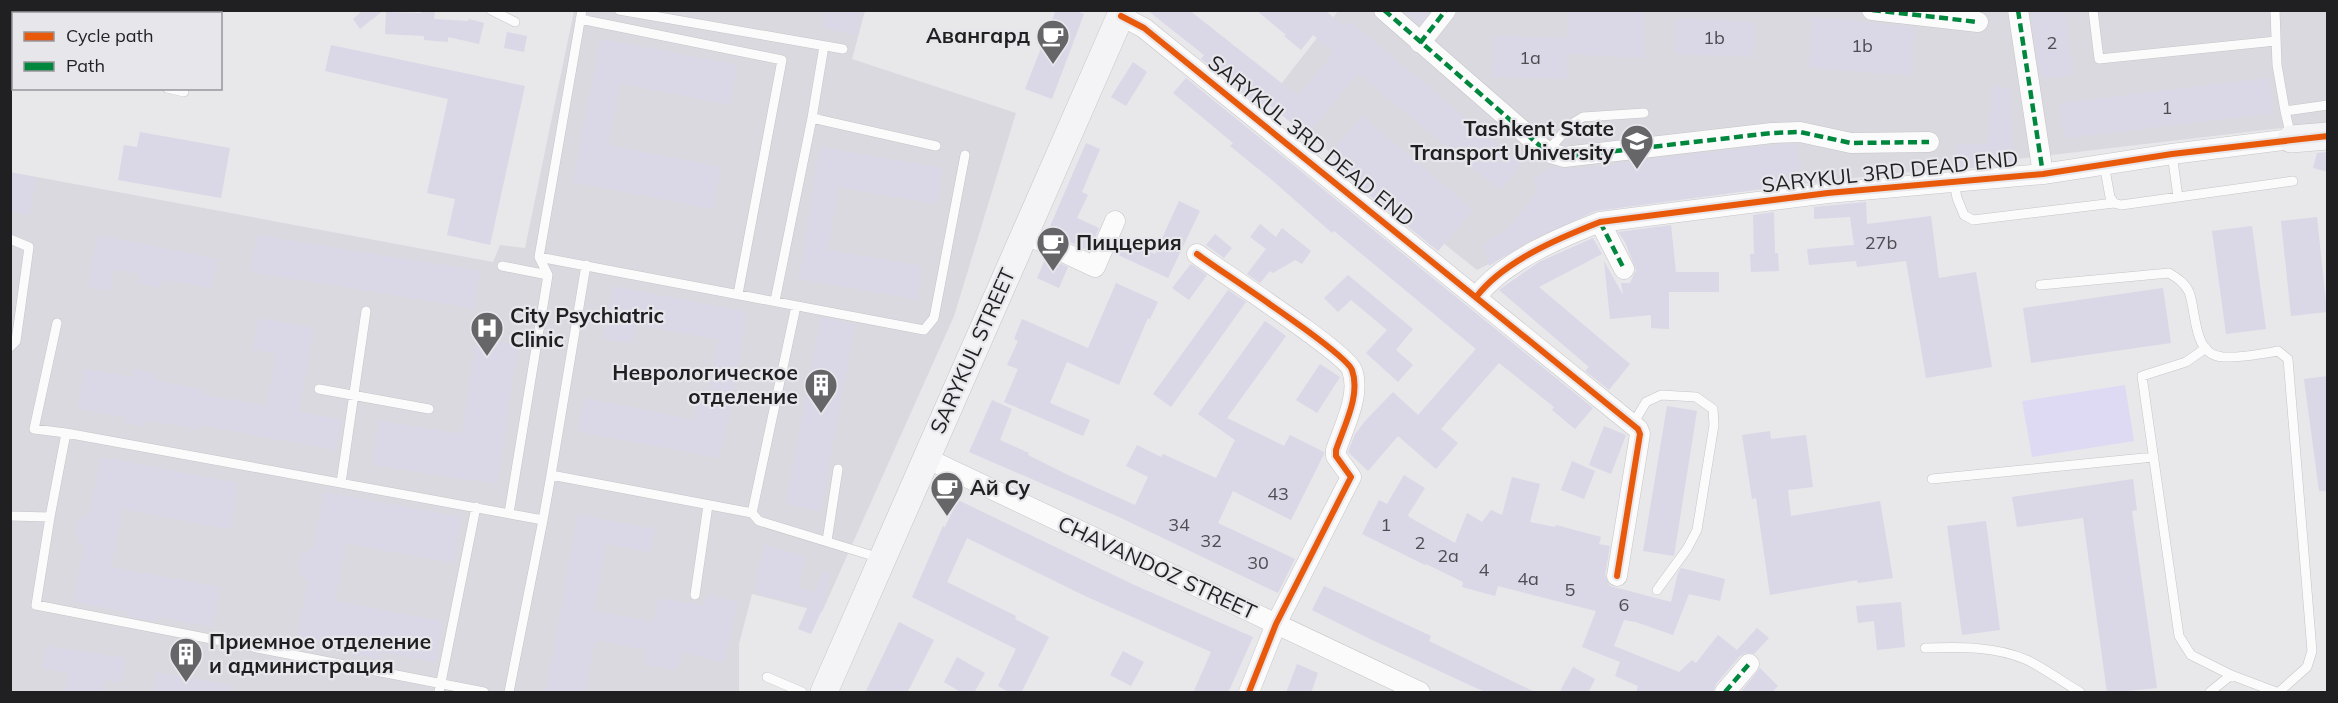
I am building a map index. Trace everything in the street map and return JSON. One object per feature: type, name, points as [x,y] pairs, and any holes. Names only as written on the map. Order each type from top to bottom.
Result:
[{"type":"main road","name":"SARYKUL STREET","points":[[824,693],[1122,13]]},
{"type":"main road","points":[[2291,139],[2328,136]]},
{"type":"street","points":[[1384,10],[1547,152],[1564,157],[1800,132],[1851,143],[1929,142]]},
{"type":"street","points":[[1420,43],[1446,10]]},
{"type":"street","points":[[1872,10],[1978,22]]},
{"type":"street","points":[[2018,10],[2043,174]]},
{"type":"street","name":"SARYKUL 3RD DEAD END","points":[[1122,13],[1144,27],[1633,424]]},
{"type":"street","name":"SARYKUL 3RD DEAD END","points":[[1477,297],[1488,282],[1537,251],[1568,234],[1600,222],[1828,193],[2043,174],[2172,153],[2291,139]]},
{"type":"street","points":[[1025,234],[1095,267],[1115,221]]},
{"type":"street","points":[[1600,222],[1624,269]]},
{"type":"street","points":[[1197,254],[1330,348],[1351,368],[1355,385],[1336,456],[1351,477],[1276,624],[1249,693]]},
{"type":"street","points":[[1617,576],[1640,434],[1633,424]]},
{"type":"street","name":"CHAVANDOZ STREET","points":[[927,458],[1420,693]]},
{"type":"street","points":[[1725,693],[1749,664]]},
{"type":"lane","points":[[490,10],[515,22]]},
{"type":"lane","points":[[619,10],[843,49]]},
{"type":"lane","points":[[2093,10],[2099,59],[2276,41]]},
{"type":"lane","points":[[2275,10],[2277,65],[2291,139]]},
{"type":"lane","points":[[509,513],[548,275],[539,256],[581,14],[782,60],[738,294]]},
{"type":"lane","points":[[775,301],[812,118],[824,46]]},
{"type":"lane","points":[[176,90],[184,92]]},
{"type":"lane","points":[[2285,111],[2328,105]]},
{"type":"lane","points":[[1547,152],[1570,125],[1582,117],[1644,113]]},
{"type":"lane","points":[[812,118],[936,146]]},
{"type":"lane","points":[[2172,153],[2178,197]]},
{"type":"lane","points":[[539,256],[924,330],[934,318],[965,155]]},
{"type":"lane","points":[[2104,164],[2110,197],[2114,203]]},
{"type":"lane","points":[[1954,181],[1957,198],[1964,215],[1973,220],[2114,203],[2121,205],[2293,181]]},
{"type":"lane","points":[[10,239],[29,247],[16,341],[10,347]]},
{"type":"lane","points":[[509,693],[543,520],[586,265]]},
{"type":"lane","points":[[502,266],[548,275]]},
{"type":"lane","points":[[2040,285],[2169,273],[2180,280],[2189,292],[2198,335],[2206,348],[2220,357],[2278,351],[2288,359],[2312,651],[2307,667],[2278,693],[2231,675],[2191,655],[2179,636],[2142,376],[2186,362],[2206,348]]},
{"type":"lane","points":[[752,513],[796,306]]},
{"type":"lane","points":[[341,483],[366,311]]},
{"type":"lane","points":[[57,323],[34,429],[543,520]]},
{"type":"lane","points":[[319,389],[429,409]]},
{"type":"lane","points":[[1633,424],[1646,402],[1661,395],[1696,397],[1713,409],[1714,425],[1697,530],[1687,549],[1657,590]]},
{"type":"lane","points":[[66,433],[36,606],[439,688],[484,693]]},
{"type":"lane","points":[[1932,479],[2154,458]]},
{"type":"lane","points":[[827,541],[838,469]]},
{"type":"lane","points":[[551,475],[752,513],[759,521],[883,558]]},
{"type":"lane","points":[[695,595],[708,505]]},
{"type":"lane","points":[[439,688],[476,507]]},
{"type":"lane","points":[[10,516],[50,517]]},
{"type":"lane","points":[[1925,648],[1970,647],[1999,651],[2028,660],[2080,693]]},
{"type":"lane","points":[[2210,693],[2231,675]]},
{"type":"lane","points":[[767,677],[802,693]]},
{"type":"shaded area","name":"City Psychiatric Clinic","points":[[574,11],[865,11],[852,59],[1016,113],[954,316],[822,612],[752,594],[739,644],[739,692],[11,692],[10,172],[493,262],[500,245],[525,248]]},
{"type":"shaded area","name":"Tashkent State Transport University","points":[[1338,11],[2327,11],[2327,132],[2290,127],[1599,208],[1477,270],[1267,102]]},
{"type":"shaded area","points":[[2125,385],[2134,441],[2032,457],[2022,401]]},
{"type":"building","points":[[363,10],[384,10],[360,29],[353,19]]},
{"type":"building","points":[[421,10],[435,10],[434,19],[468,21],[469,19],[484,23],[479,44],[448,37],[448,42],[424,40],[424,36],[385,34],[386,12],[421,13]]},
{"type":"building","points":[[825,10],[862,10],[857,35],[822,28]]},
{"type":"building","points":[[1056,10],[1074,10],[1084,14],[1052,99],[1025,89]]},
{"type":"building","points":[[1147,10],[1189,10],[1298,96],[1334,53],[1313,35],[1301,50],[1256,10],[1325,10],[1344,27],[1349,21],[1521,164],[1500,190],[1358,73],[1306,135],[1265,101],[1260,107],[1201,59],[1204,55]]},
{"type":"building","points":[[1403,10],[1430,10],[1419,25]]},
{"type":"building","points":[[2030,10],[2065,10],[2073,75],[2041,79]]},
{"type":"building","points":[[1568,11],[1644,12],[1644,58],[1567,54],[1567,79],[1492,77],[1493,36],[1569,38]]},
{"type":"building","points":[[1812,17],[1914,27],[1911,75],[1809,68]]},
{"type":"building","points":[[1676,19],[1754,22],[1753,57],[1675,54]]},
{"type":"building","points":[[507,32],[527,36],[524,52],[504,48]]},
{"type":"building","points":[[601,39],[737,65],[730,105],[620,83],[608,145],[721,167],[713,209],[573,182]]},
{"type":"building","points":[[331,45],[525,86],[490,245],[447,235],[455,199],[427,193],[448,99],[325,71]]},
{"type":"building","points":[[1133,62],[1147,72],[1126,106],[1111,97]]},
{"type":"building","points":[[1186,78],[1593,408],[1575,429],[1552,410],[1554,407],[1499,363],[1441,429],[1458,443],[1436,469],[1398,436],[1368,471],[1348,452],[1355,434],[1366,420],[1393,392],[1418,415],[1476,349],[1334,231],[1332,233],[1230,146],[1233,143],[1173,93]]},
{"type":"building","points":[[2269,78],[2273,113],[2064,138],[2060,103]]},
{"type":"building","points":[[1993,86],[2010,88],[2014,165],[1957,169],[1956,145],[1988,143]]},
{"type":"building","points":[[1362,116],[1473,210],[1438,251],[1353,182],[1357,177],[1330,154]]},
{"type":"building","points":[[140,132],[230,148],[221,198],[118,180],[124,145],[137,147]]},
{"type":"building","points":[[1086,143],[1100,149],[1082,192],[1088,195],[1077,218],[1099,228],[1089,251],[1048,231]]},
{"type":"building","points":[[1797,144],[1801,184],[1596,211],[1528,241],[1489,266],[1484,247],[1489,240],[1505,232],[1538,191],[1533,181],[1550,167],[1565,169],[1615,166],[1615,163]]},
{"type":"building","points":[[820,147],[943,168],[937,204],[838,187],[828,250],[922,266],[917,299],[799,279]]},
{"type":"building","points":[[2328,152],[2328,172],[2313,168],[2317,153]]},
{"type":"building","points":[[10,173],[36,178],[29,215],[10,211]]},
{"type":"building","points":[[1179,201],[1200,211],[1168,278],[1114,253],[1121,238],[1155,254]]},
{"type":"building","points":[[1866,202],[1867,224],[1931,216],[1939,278],[1976,272],[1992,367],[1926,378],[1906,261],[1857,267],[1856,261],[1809,265],[1807,249],[1854,245],[1850,217],[1814,219],[1814,207]]},
{"type":"building","points":[[1774,212],[1775,253],[1778,253],[1779,271],[1751,272],[1750,254],[1754,254],[1753,215]]},
{"type":"building","points":[[2317,217],[2327,312],[2291,316],[2281,221]]},
{"type":"building","points":[[1260,224],[1276,237],[1282,228],[1311,251],[1302,264],[1295,260],[1273,273],[1270,271],[1260,283],[1247,274],[1266,249],[1250,237]]},
{"type":"building","points":[[1671,225],[1676,272],[1719,272],[1719,292],[1669,292],[1669,329],[1651,328],[1651,315],[1610,319],[1604,261],[1623,295],[1621,283],[1630,283],[1636,270],[1625,242],[1618,232]]},
{"type":"building","points":[[2252,226],[2266,329],[2226,334],[2212,231]]},
{"type":"building","points":[[1215,234],[1232,248],[1224,258],[1206,245]]},
{"type":"building","points":[[98,235],[217,259],[211,288],[162,279],[160,288],[139,283],[140,274],[114,269],[110,291],[88,286]]},
{"type":"building","points":[[257,235],[480,271],[474,308],[251,272]]},
{"type":"building","points":[[1593,238],[1602,254],[1539,287],[1630,364],[1609,390],[1585,371],[1589,367],[1499,290],[1539,262]]},
{"type":"building","name":"Пиццерия","points":[[1046,257],[1068,267],[1059,288],[1037,278]]},
{"type":"building","points":[[1191,264],[1207,275],[1189,300],[1172,288]]},
{"type":"building","points":[[1348,275],[1413,329],[1396,350],[1413,365],[1398,382],[1366,353],[1387,330],[1351,300],[1338,312],[1324,298]]},
{"type":"building","points":[[1116,283],[1158,302],[1150,319],[1148,318],[1119,385],[1067,362],[1050,403],[1090,420],[1083,436],[1004,402],[1018,369],[1007,365],[1018,341],[1014,339],[1022,319],[1088,348]]},
{"type":"building","points":[[612,286],[746,312],[733,397],[719,458],[577,431],[585,398],[695,420],[698,389],[710,392],[718,339],[636,325],[632,343],[604,339]]},
{"type":"building","points":[[2163,288],[2171,343],[2031,363],[2023,308]]},
{"type":"building","points":[[1228,290],[1246,302],[1171,407],[1153,394]]},
{"type":"building","name":"Неврологическое отделение","points":[[821,317],[855,324],[820,511],[786,504]]},
{"type":"building","points":[[258,318],[314,328],[299,412],[341,419],[336,450],[200,425],[199,429],[146,420],[145,426],[125,423],[126,417],[78,409],[84,369],[132,377],[133,369],[157,373],[155,381],[205,389],[204,395],[267,406],[276,354],[253,349]]},
{"type":"building","points":[[1265,321],[1286,336],[1227,418],[1284,446],[1290,435],[1324,454],[1291,520],[1233,491],[1218,523],[1295,559],[1278,593],[1119,517],[969,452],[992,400],[1012,409],[1000,440],[1066,474],[1135,505],[1148,477],[1126,466],[1137,445],[1161,457],[1163,454],[1216,478],[1235,440],[1198,414]]},
{"type":"building","points":[[476,339],[518,345],[497,484],[373,465],[379,421],[462,434]]},
{"type":"building","points":[[1320,364],[1340,377],[1317,413],[1296,400]]},
{"type":"building","points":[[2328,376],[2328,491],[2319,491],[2304,379]]},
{"type":"building","points":[[1667,406],[1697,411],[1674,556],[1643,551]]},
{"type":"building","points":[[1604,426],[1626,435],[1611,474],[1589,465]]},
{"type":"building","points":[[1770,431],[1771,439],[1806,435],[1813,487],[1788,490],[1791,516],[1880,501],[1893,578],[1858,583],[1857,580],[1770,595],[1756,498],[1752,499],[1742,435]]},
{"type":"building","points":[[101,457],[238,483],[230,529],[122,509],[111,567],[219,587],[212,627],[158,617],[157,622],[127,616],[128,612],[74,602],[84,546],[78,540],[76,529],[80,519],[90,514]]},
{"type":"building","points":[[1572,461],[1595,471],[1584,499],[1561,490]]},
{"type":"building","points":[[1404,475],[1425,488],[1408,515],[1409,517],[1455,543],[1467,513],[1482,522],[1491,510],[1502,515],[1512,477],[1540,484],[1530,522],[1555,527],[1556,525],[1601,537],[1599,544],[1610,546],[1605,575],[1610,586],[1671,602],[1681,568],[1725,579],[1720,601],[1689,594],[1673,635],[1624,620],[1614,646],[1679,672],[1692,660],[1696,663],[1718,635],[1737,650],[1757,628],[1769,638],[1754,654],[1746,653],[1740,656],[1716,684],[1713,693],[1636,693],[1638,686],[1615,676],[1620,662],[1582,647],[1596,611],[1498,586],[1495,596],[1462,587],[1463,582],[1362,534],[1379,500],[1387,504]]},
{"type":"building","points":[[2133,479],[2137,510],[2132,511],[2157,688],[2107,693],[2083,518],[2017,527],[2012,497]]},
{"type":"building","points":[[324,492],[461,517],[453,563],[345,543],[335,601],[442,621],[435,662],[381,652],[380,659],[350,654],[351,646],[298,636],[308,581],[301,574],[299,563],[303,554],[314,549]]},
{"type":"building","points":[[958,500],[1132,584],[1253,637],[1228,693],[1193,693],[1211,652],[1083,595],[967,538],[947,582],[1016,616],[1015,619],[1049,637],[1021,693],[1010,693],[998,686],[1016,649],[912,597],[943,526],[945,527]]},
{"type":"building","points":[[578,515],[655,529],[651,552],[606,544],[593,611],[654,622],[658,598],[704,606],[707,595],[738,602],[724,662],[680,652],[677,670],[644,664],[646,650],[595,640],[585,693],[546,693]]},
{"type":"building","points":[[1986,521],[2000,630],[1962,635],[1947,526]]},
{"type":"building","points":[[765,545],[805,556],[798,588],[815,592],[824,572],[830,574],[822,610],[811,634],[798,629],[808,606],[754,593]]},
{"type":"building","points":[[1324,586],[1431,636],[1429,641],[1537,693],[1487,693],[1312,610]]},
{"type":"building","points":[[1901,602],[1905,647],[1877,650],[1874,621],[1858,623],[1856,606]]},
{"type":"building","points":[[899,622],[934,640],[907,693],[865,693]]},
{"type":"building","points":[[46,646],[126,658],[122,683],[104,680],[102,693],[65,693],[69,673],[43,669]]},
{"type":"building","points":[[1123,651],[1144,662],[1131,686],[1110,675]]},
{"type":"building","points":[[957,657],[985,673],[974,693],[962,693],[944,682]]},
{"type":"building","points":[[1297,664],[1318,673],[1311,693],[1286,693]]},
{"type":"building","points":[[1573,667],[1595,679],[1588,693],[1559,693]]},
{"type":"building","points":[[1760,668],[1778,686],[1771,693],[1740,693]]},
{"type":"building","name":"Приемное отделение и администрация","points":[[157,673],[231,685],[230,693],[154,693]]},
{"type":"marked path","points":[[1384,10],[1547,152],[1564,157],[1772,133],[1800,132],[1851,143],[1929,142]]},
{"type":"marked path","points":[[1420,43],[1446,10]]},
{"type":"marked path","points":[[1872,10],[1978,22]]},
{"type":"marked path","points":[[2018,10],[2043,174]]},
{"type":"marked path","points":[[1600,222],[1624,269]]},
{"type":"marked path","points":[[1725,692],[1749,664]]},
{"type":"cycle path","points":[[1121,16],[1144,28],[1638,429],[1640,434],[1617,576]]},
{"type":"cycle path","points":[[1477,296],[1488,283],[1517,261],[1567,235],[1600,222],[1828,193],[2043,174],[2172,154],[2328,136]]},
{"type":"cycle path","points":[[1197,254],[1328,347],[1352,370],[1354,380],[1353,400],[1336,450],[1336,456],[1351,477],[1276,624],[1249,692]]},
{"type":"place","name":"Авангард","points":[[1053,65]]},
{"type":"place","name":"Tashkent State Transport University","points":[[1637,170]]},
{"type":"place","name":"Пиццерия","points":[[1053,272]]},
{"type":"place","name":"City Psychiatric Clinic","points":[[487,357]]},
{"type":"place","name":"Неврологическое отделение","points":[[821,414]]},
{"type":"place","name":"Ай Су","points":[[947,517]]},
{"type":"place","name":"Приемное отделение и администрация","points":[[186,683]]}]
